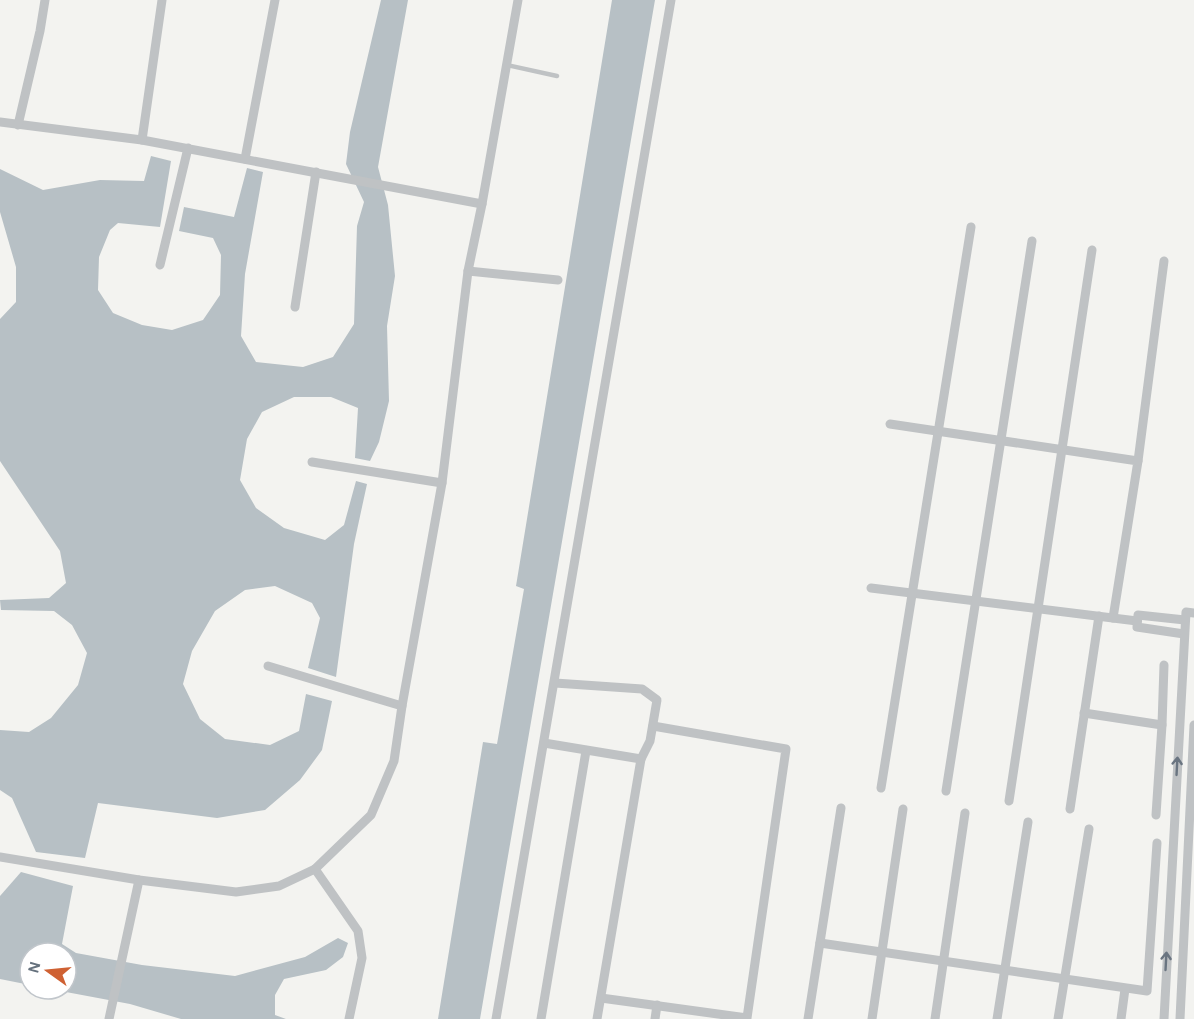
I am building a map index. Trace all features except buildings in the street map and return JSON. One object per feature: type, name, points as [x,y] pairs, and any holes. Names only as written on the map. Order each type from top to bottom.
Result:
[{"type":"street","points":[[18,125],[45,0]]},
{"type":"street","points":[[142,140],[162,0]]},
{"type":"street","points":[[245,159],[275,0]]},
{"type":"street","points":[[0,857],[139,880],[236,892],[279,886],[315,869],[370,815],[394,761],[442,483],[468,271],[518,0]]},
{"type":"street","points":[[496,1019],[671,0]]},
{"type":"street","points":[[0,122],[142,140],[482,204]]},
{"type":"street","points":[[159,265],[188,148]]},
{"type":"street","points":[[295,307],[316,172]]},
{"type":"street","points":[[881,788],[971,227]]},
{"type":"street","points":[[946,791],[1032,241]]},
{"type":"street","points":[[1009,801],[1092,250]]},
{"type":"street","points":[[1113,618],[1138,461],[1164,261]]},
{"type":"street","points":[[468,271],[558,279]]},
{"type":"street","points":[[890,424],[1138,461]]},
{"type":"street","points":[[312,462],[442,483]]},
{"type":"street","points":[[871,588],[1137,621]]},
{"type":"street","points":[[1164,1019],[1185,620],[1186,612],[1194,613]]},
{"type":"street","points":[[1184,634],[1137,627],[1137,621],[1138,615],[1185,620]]},
{"type":"street","points":[[1070,809],[1099,616]]},
{"type":"street","points":[[1156,815],[1164,665]]},
{"type":"street","points":[[268,666],[402,706]]},
{"type":"street","points":[[555,683],[642,689],[657,700],[650,741],[641,759],[597,1019]]},
{"type":"street","points":[[1084,714],[1162,725]]},
{"type":"street","points":[[1180,1019],[1194,725]]},
{"type":"street","points":[[601,998],[657,1005],[721,1017],[747,1018],[786,749],[653,726]]},
{"type":"street","points":[[544,743],[641,759]]},
{"type":"street","points":[[540,1019],[586,751]]},
{"type":"street","points":[[808,1019],[841,808]]},
{"type":"street","points":[[872,1019],[903,809]]},
{"type":"street","points":[[934,1019],[965,813]]},
{"type":"street","points":[[997,1019],[1028,822]]},
{"type":"street","points":[[1058,1019],[1089,829]]},
{"type":"street","points":[[820,943],[1147,991],[1157,843]]},
{"type":"street","points":[[315,869],[358,931],[362,958],[349,1019]]},
{"type":"street","points":[[109,1019],[139,880]]},
{"type":"street","points":[[1121,1019],[1125,989]]},
{"type":"street","points":[[655,1019],[657,1005]]},
{"type":"lane","points":[[506,65],[557,76]]},
{"type":"shaded area","points":[[381,0],[408,0],[378,167],[388,205],[395,276],[387,326],[389,401],[379,442],[370,461],[355,458],[358,408],[331,397],[294,397],[262,412],[247,439],[240,480],[256,508],[284,528],[325,540],[344,525],[356,481],[367,484],[354,544],[336,677],[308,668],[320,618],[312,603],[275,586],[245,590],[215,611],[192,651],[183,684],[200,719],[225,739],[270,745],[299,731],[306,694],[332,701],[322,750],[300,780],[265,810],[217,818],[98,803],[85,858],[36,852],[12,798],[0,790],[0,730],[29,732],[51,718],[78,685],[87,653],[72,625],[54,611],[1,610],[0,600],[49,598],[66,583],[60,551],[0,461],[0,319],[16,302],[16,267],[0,212],[0,169],[43,190],[100,180],[144,181],[151,156],[171,161],[160,227],[118,223],[110,230],[99,257],[98,290],[113,313],[142,325],[172,330],[203,320],[220,295],[221,255],[213,238],[179,231],[184,207],[234,217],[247,168],[263,172],[245,274],[241,336],[256,362],[303,367],[333,357],[354,324],[357,226],[364,202],[346,164],[350,132]]},
{"type":"shaded area","points":[[612,0],[655,0],[480,1019],[438,1019],[483,742],[497,744],[524,589],[516,586]]},
{"type":"shaded area","points":[[21,872],[73,886],[63,941],[18,941],[18,983],[0,979],[0,896]]},
{"type":"shaded area","points":[[338,938],[348,943],[343,957],[326,970],[284,979],[275,995],[275,1015],[286,1019],[181,1019],[130,1004],[78,994],[78,953],[142,965],[235,976],[305,957]]}]
